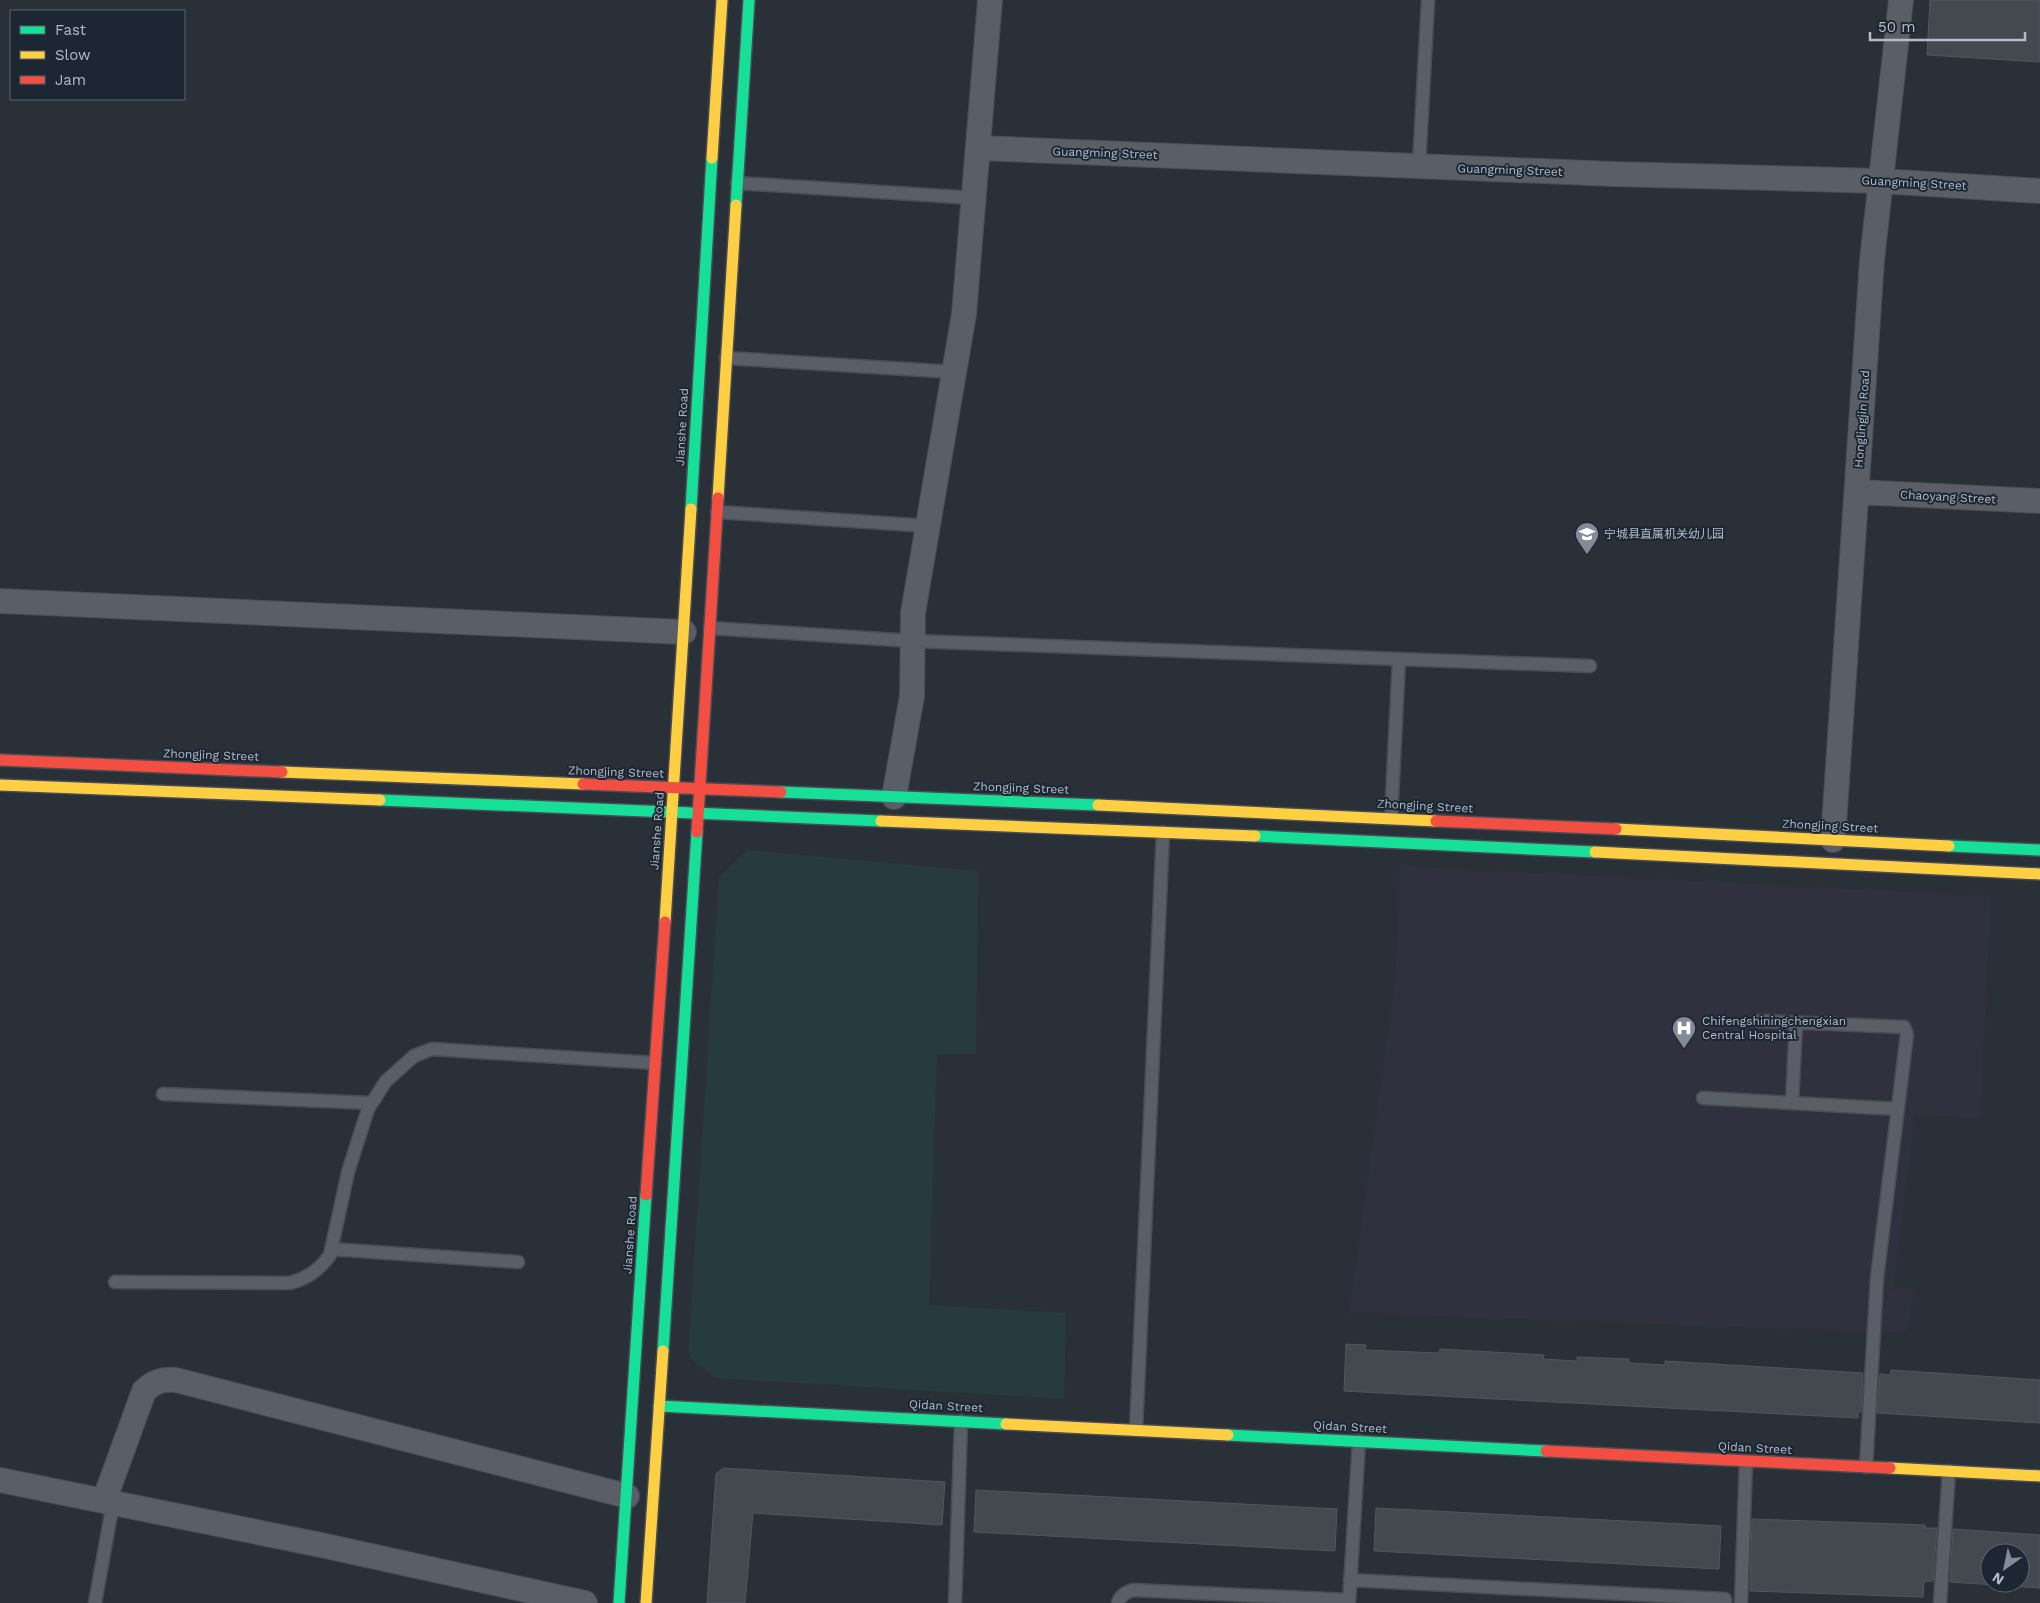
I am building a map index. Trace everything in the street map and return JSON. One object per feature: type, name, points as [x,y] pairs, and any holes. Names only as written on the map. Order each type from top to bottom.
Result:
[{"type":"main road","name":"Jianshe Road","points":[[619,1603],[674,788],[722,0]]},
{"type":"main road","points":[[646,1603],[700,789],[749,0]]},
{"type":"main road","name":"Zhongjing Street","points":[[0,760],[1391,818],[2040,850]]},
{"type":"main road","points":[[0,785],[1163,832],[2040,874]]},
{"type":"main road","name":"Qidan Street","points":[[659,1406],[2040,1476]]},
{"type":"street","points":[[894,797],[912,696],[913,613],[964,314],[990,0]]},
{"type":"street","name":"Honglingjin Road","points":[[1833,840],[1872,260],[1901,0]]},
{"type":"street","name":"Guangming Street","points":[[979,148],[1613,174],[1881,181],[2040,191]]},
{"type":"street","name":"Chaoyang Street","points":[[1857,492],[2040,500]]},
{"type":"street","points":[[0,601],[684,632]]},
{"type":"street","points":[[108,1502],[144,1390],[166,1379],[285,1407],[627,1496]]},
{"type":"street","points":[[0,1480],[321,1545],[585,1603]]},
{"type":"lane","points":[[1419,166],[1428,0]]},
{"type":"lane","points":[[737,183],[975,198]]},
{"type":"lane","points":[[726,358],[955,372]]},
{"type":"lane","points":[[717,512],[929,526]]},
{"type":"lane","points":[[710,628],[913,641],[1590,666]]},
{"type":"lane","points":[[1391,818],[1399,659]]},
{"type":"lane","points":[[1136,1430],[1163,832]]},
{"type":"lane","points":[[1759,1021],[1904,1027],[1907,1034],[1877,1278],[1866,1467]]},
{"type":"lane","points":[[1792,1103],[1796,1023]]},
{"type":"lane","points":[[115,1282],[290,1282],[312,1274],[322,1266],[330,1255],[348,1172],[371,1103],[386,1081],[414,1056],[432,1049],[655,1063]]},
{"type":"lane","points":[[163,1094],[371,1103]]},
{"type":"lane","points":[[1703,1098],[1898,1109]]},
{"type":"lane","points":[[331,1249],[518,1262]]},
{"type":"lane","points":[[955,1603],[961,1421]]},
{"type":"lane","points":[[1118,1603],[1124,1595],[1133,1590],[1349,1602],[1359,1441]]},
{"type":"lane","points":[[1741,1603],[1746,1461]]},
{"type":"lane","points":[[1940,1603],[1949,1471]]},
{"type":"lane","points":[[95,1603],[108,1502]]},
{"type":"lane","points":[[1350,1580],[1725,1599],[1725,1603]]},
{"type":"shaded area","name":"Chifengshiningchengxian Central Hospital","points":[[1400,866],[1991,896],[1980,1118],[1915,1115],[1893,1290],[1914,1290],[1907,1333],[1349,1313],[1395,983]]},
{"type":"green space","points":[[747,850],[978,871],[976,1054],[937,1054],[929,1305],[1066,1313],[1064,1399],[715,1378],[693,1361],[688,1353],[719,877]]},
{"type":"building","points":[[1930,0],[2040,0],[2040,62],[1927,55]]},
{"type":"building","points":[[1346,1344],[1366,1345],[1365,1350],[1439,1353],[1440,1349],[1544,1355],[1543,1359],[1577,1361],[1577,1357],[1629,1359],[1629,1363],[1665,1365],[1665,1361],[1863,1373],[1861,1412],[1858,1412],[1858,1418],[1344,1391]]},
{"type":"building","points":[[1891,1370],[2040,1380],[2040,1423],[1877,1413],[1880,1374],[1890,1375]]},
{"type":"building","points":[[723,1468],[945,1482],[942,1525],[753,1513],[745,1603],[707,1603],[716,1474]]},
{"type":"building","points":[[976,1490],[1337,1509],[1335,1551],[974,1532]]},
{"type":"building","points":[[1376,1508],[1721,1526],[1719,1569],[1374,1551]]},
{"type":"building","points":[[1752,1519],[1925,1525],[1925,1528],[1937,1528],[1933,1581],[1924,1581],[1923,1597],[1750,1591]]},
{"type":"building","points":[[1953,1529],[2040,1535],[2040,1588],[2030,1587],[2030,1543],[1980,1543],[1980,1584],[1950,1582]]},
{"type":"traffic: fast","points":[[736,205],[749,0]]},
{"type":"traffic: fast","points":[[691,509],[712,158]]},
{"type":"traffic: fast","points":[[781,792],[1098,805]]},
{"type":"traffic: fast","points":[[380,800],[881,821]]},
{"type":"traffic: fast","points":[[663,1351],[697,832]]},
{"type":"traffic: fast","points":[[1255,836],[1595,852]]},
{"type":"traffic: fast","points":[[1949,846],[2040,850]]},
{"type":"traffic: fast","points":[[619,1603],[646,1195]]},
{"type":"traffic: fast","points":[[659,1406],[1006,1424]]},
{"type":"traffic: fast","points":[[1228,1435],[1546,1451]]},
{"type":"traffic: slow","points":[[712,158],[722,0]]},
{"type":"traffic: slow","points":[[718,498],[736,205]]},
{"type":"traffic: slow","points":[[665,922],[691,509]]},
{"type":"traffic: slow","points":[[282,772],[583,784]]},
{"type":"traffic: slow","points":[[0,785],[380,800]]},
{"type":"traffic: slow","points":[[1098,805],[1436,821]]},
{"type":"traffic: slow","points":[[881,821],[1255,836]]},
{"type":"traffic: slow","points":[[1616,829],[1949,846]]},
{"type":"traffic: slow","points":[[1595,852],[2040,874]]},
{"type":"traffic: slow","points":[[646,1603],[663,1351]]},
{"type":"traffic: slow","points":[[1006,1424],[1228,1435]]},
{"type":"traffic: slow","points":[[1890,1468],[2040,1476]]},
{"type":"traffic: jam","points":[[697,832],[718,498]]},
{"type":"traffic: jam","points":[[0,760],[282,772]]},
{"type":"traffic: jam","points":[[583,784],[781,792]]},
{"type":"traffic: jam","points":[[1436,821],[1616,829]]},
{"type":"traffic: jam","points":[[646,1195],[665,922]]},
{"type":"traffic: jam","points":[[1546,1451],[1890,1468]]},
{"type":"place","name":"宁城县直属机关幼儿园","points":[[1587,555]]},
{"type":"place","name":"Chifengshiningchengxian Central Hospital","points":[[1684,1049]]}]
